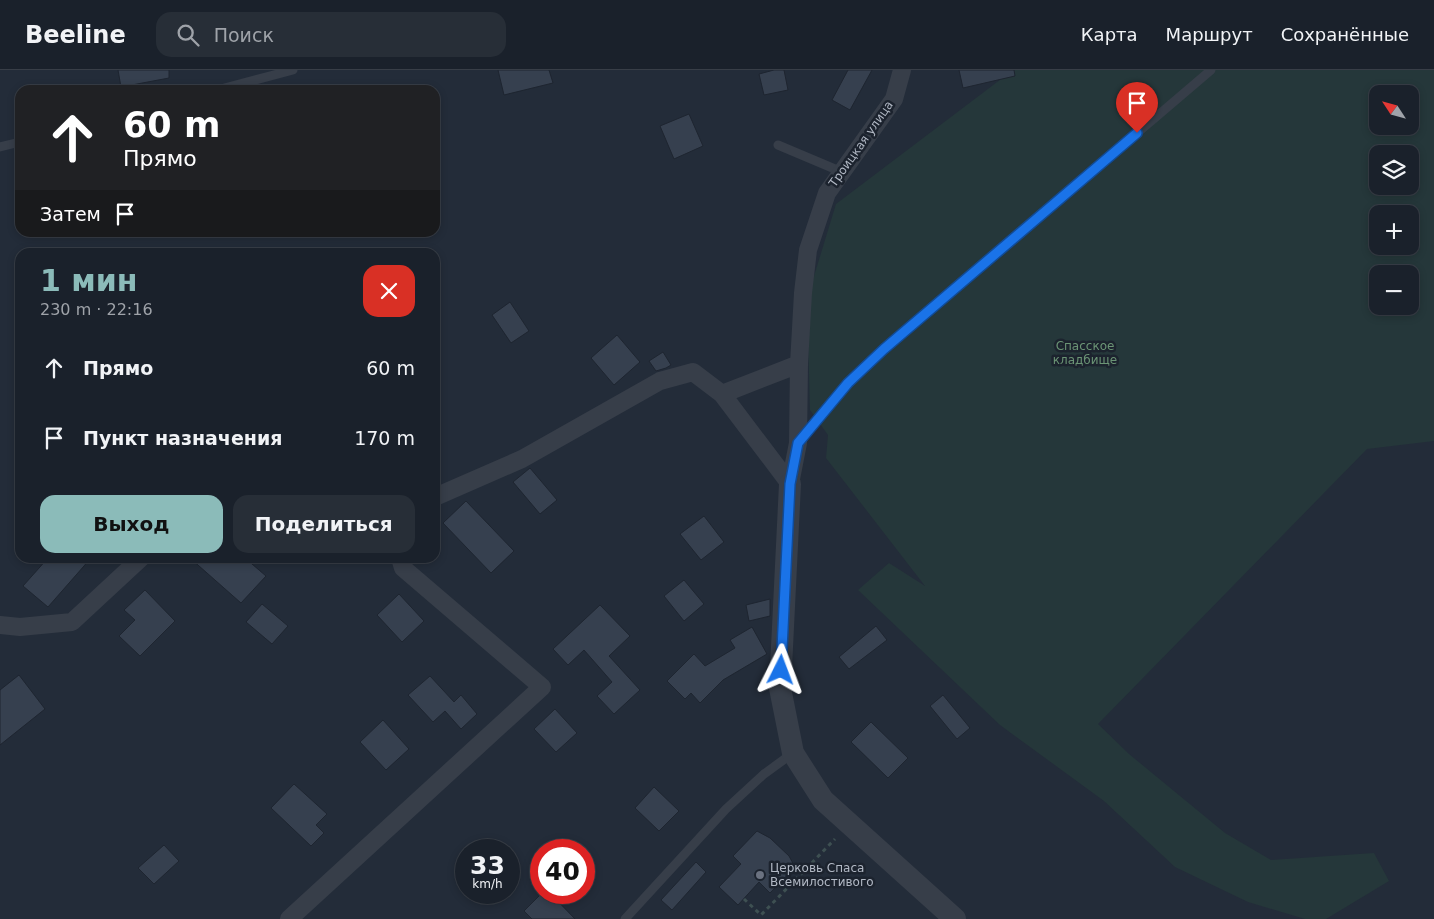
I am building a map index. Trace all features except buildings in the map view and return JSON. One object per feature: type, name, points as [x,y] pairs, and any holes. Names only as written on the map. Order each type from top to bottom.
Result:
[{"type":"street","name":"Троицкая улица","points":[[790,484],[798,443],[799,364],[803,292],[808,250],[826,193],[894,99],[902,70]]},
{"type":"street","points":[[722,394],[799,364]]},
{"type":"street","points":[[440,495],[522,459],[660,381],[693,372],[722,394],[790,484],[780,688],[793,753],[823,800],[955,919]]},
{"type":"street","points":[[0,625],[20,627],[72,622],[136,563]]},
{"type":"street","points":[[289,919],[542,687],[403,568],[402,563]]},
{"type":"lane","points":[[236,85],[293,70]]},
{"type":"lane","points":[[798,443],[848,383],[884,349],[1211,70]]},
{"type":"lane","points":[[0,147],[15,143]]},
{"type":"lane","points":[[778,145],[842,172]]},
{"type":"lane","points":[[625,919],[726,809],[764,774],[793,753]]},
{"type":"path","points":[[744,898],[761,915],[850,824]]},
{"type":"green space","name":"Спасское кладбище","points":[[1013,70],[1434,70],[1434,441],[1367,449],[1098,724],[1129,754],[1225,833],[1271,860],[1374,853],[1389,881],[1326,919],[1305,919],[1248,902],[1175,867],[1104,801],[1000,725],[858,590],[889,563],[925,586],[826,458],[828,435],[810,410],[807,299],[836,204]]},
{"type":"place","name":"Церковь Спаса Всемилостивого","points":[[760,875]]},
{"type":"route","points":[[781,670],[790,484],[798,443],[848,383],[884,349],[1137,133]]}]
